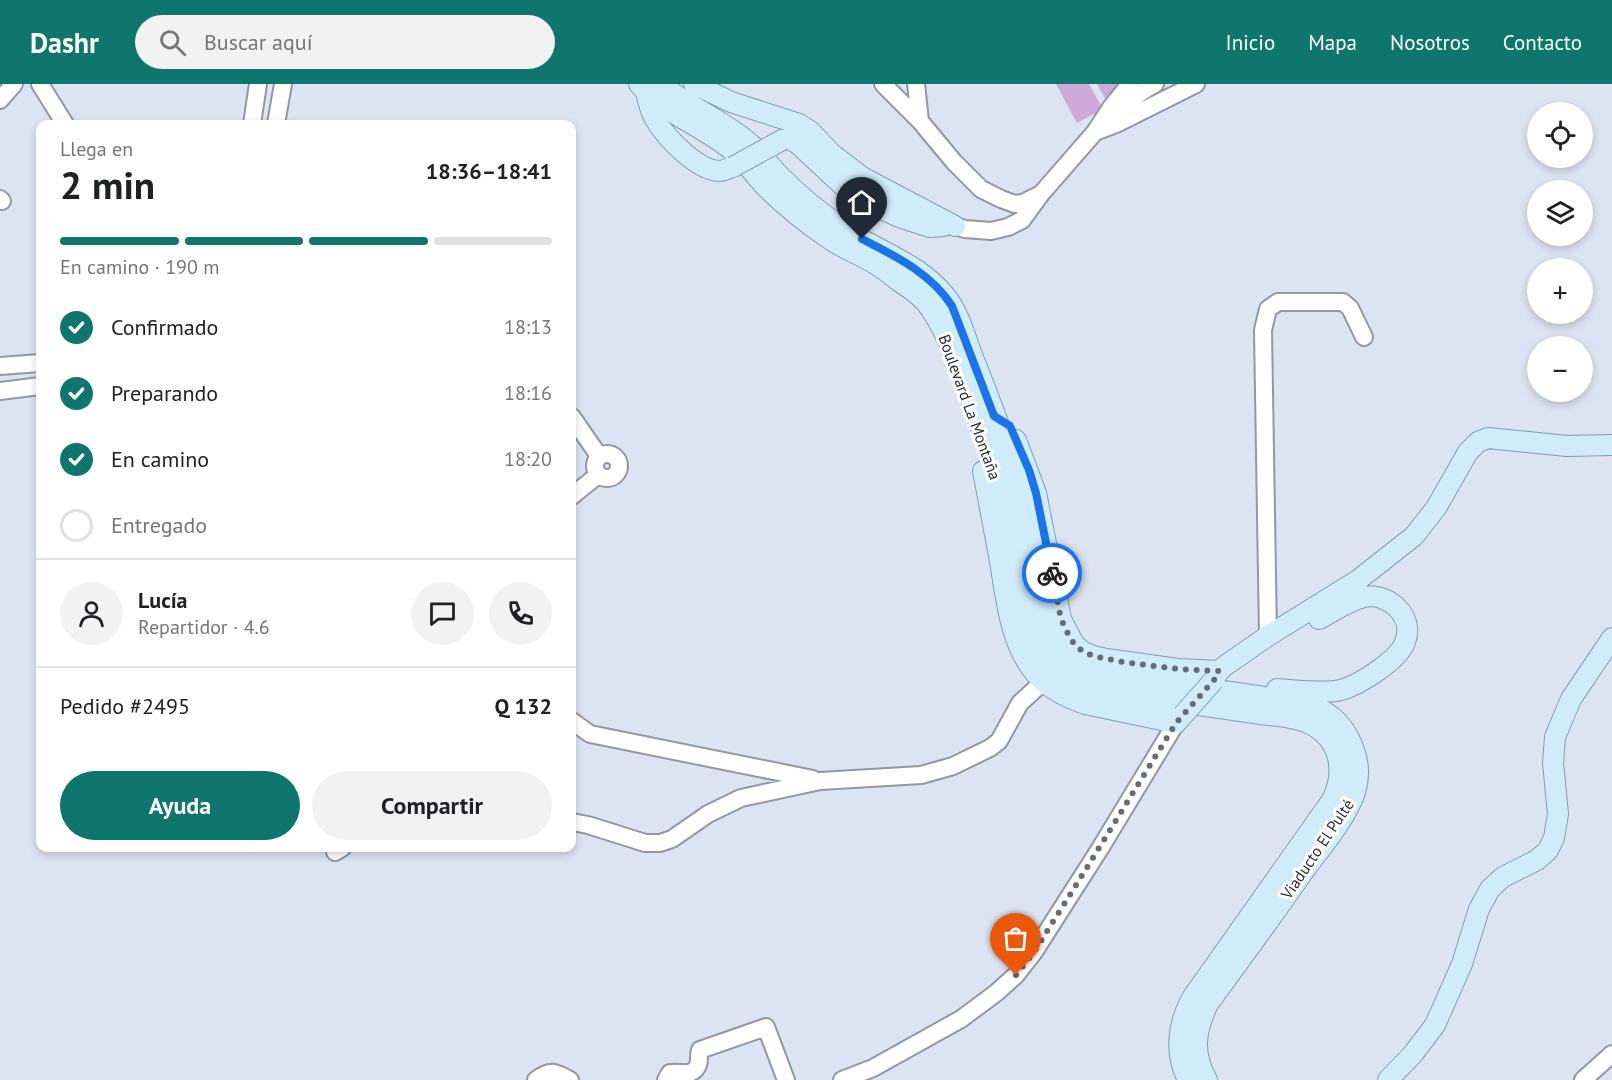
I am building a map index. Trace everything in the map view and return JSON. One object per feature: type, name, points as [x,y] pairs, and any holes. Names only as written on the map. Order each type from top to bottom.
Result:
[{"type":"main road","points":[[694,84],[731,102],[799,124],[862,177],[955,226]]},
{"type":"main road","points":[[649,87],[654,118],[683,152],[705,167],[722,171],[782,140],[789,139],[798,144],[846,190],[870,205],[930,227],[955,226]]},
{"type":"main road","name":"Boulevard La Montaña","points":[[649,87],[686,102],[740,136],[755,148],[776,172],[809,203],[847,231],[912,266],[946,296],[955,312],[1017,482],[1049,633],[1057,647],[1081,669],[1179,706]]},
{"type":"main road","name":"Boulevard La Montaña","points":[[649,87],[682,120],[734,152],[765,186],[800,218],[918,294],[931,309],[960,370],[985,438],[1013,543],[1028,626],[1031,637],[1045,660],[1061,676],[1078,686],[1120,697],[1179,706]]},
{"type":"main road","points":[[994,416],[1010,426],[1036,493],[1061,619],[1074,644],[1082,651],[1106,659],[1216,676],[1229,673],[1350,602],[1365,597],[1383,598],[1391,602],[1403,614],[1407,633],[1401,649],[1388,663],[1357,683],[1334,691],[1259,688],[1245,694]]},
{"type":"main road","points":[[985,438],[981,463],[1010,612],[1019,647],[1030,667],[1043,682],[1085,704],[1159,718],[1179,706],[1268,636],[1358,580],[1414,536],[1436,508],[1468,452],[1478,442],[1488,438],[1568,446],[1612,445]]},
{"type":"main road","points":[[1388,1080],[1413,1054],[1435,1025],[1462,964],[1479,909],[1490,889],[1503,877],[1537,860],[1548,849],[1554,838],[1558,814],[1553,763],[1555,737],[1570,699],[1612,638]]},
{"type":"main road","name":"Viaducto El Pulté","points":[[1179,706],[1245,694],[1308,705],[1317,708],[1336,721],[1346,733],[1354,749],[1357,764],[1356,791],[1351,802],[1208,1004],[1201,1019],[1197,1040],[1198,1058],[1207,1080]]},
{"type":"main road","name":"Viaducto El Pulté","points":[[1179,706],[1281,717],[1312,725],[1335,748],[1341,773],[1340,782],[1332,800],[1186,1008],[1180,1029],[1179,1049],[1188,1080]]},
{"type":"street","points":[[0,100],[14,84]]},
{"type":"street","points":[[40,84],[62,120]]},
{"type":"street","points":[[253,120],[258,84]]},
{"type":"street","points":[[277,120],[283,84]]},
{"type":"street","points":[[883,84],[920,121],[954,162],[981,189],[1015,204],[1023,203],[1041,194]]},
{"type":"street","points":[[916,84],[920,121]]},
{"type":"street","points":[[955,226],[991,231],[1008,227],[1022,220],[1041,194],[1095,132],[1130,84]]},
{"type":"street","points":[[1116,124],[1120,114],[1131,101],[1155,84]]},
{"type":"street","points":[[1095,132],[1197,84]]},
{"type":"street","points":[[1268,636],[1263,330],[1268,309],[1278,302],[1343,302],[1350,308],[1364,337]]},
{"type":"street","points":[[0,366],[36,363]]},
{"type":"street","points":[[0,391],[36,386]]},
{"type":"street","points":[[576,423],[599,456],[594,463],[598,475],[576,493]]},
{"type":"street","points":[[576,823],[645,843],[660,843],[672,839],[708,814],[741,798],[820,780],[921,775],[953,766],[990,748],[999,741],[1020,703],[1043,682]]},
{"type":"street","points":[[842,1080],[873,1068],[961,1019],[1016,975],[1034,952],[1095,856],[1179,706]]},
{"type":"street","points":[[576,724],[590,734],[820,780]]},
{"type":"street","points":[[666,1080],[670,1073],[687,1074],[695,1070],[699,1064],[700,1050],[766,1027],[786,1080]]},
{"type":"street","points":[[1583,1080],[1612,1053]]},
{"type":"street","points":[[536,1080],[542,1075],[556,1072],[570,1080]]},
{"type":"shaded area","points":[[1056,84],[1089,84],[1103,109],[1077,123]]},
{"type":"shaded area","points":[[1097,84],[1123,84],[1124,87],[1105,98]]},
{"type":"way so far","points":[[1016,975],[1034,952],[1101,847],[1176,723],[1214,680],[1219,671],[1178,669],[1123,662],[1093,656],[1082,651],[1071,640],[1061,619],[1052,573]]},
{"type":"route","points":[[862,239],[912,266],[946,296],[952,306],[994,416],[1010,426],[1029,470],[1044,526],[1052,573]]}]
